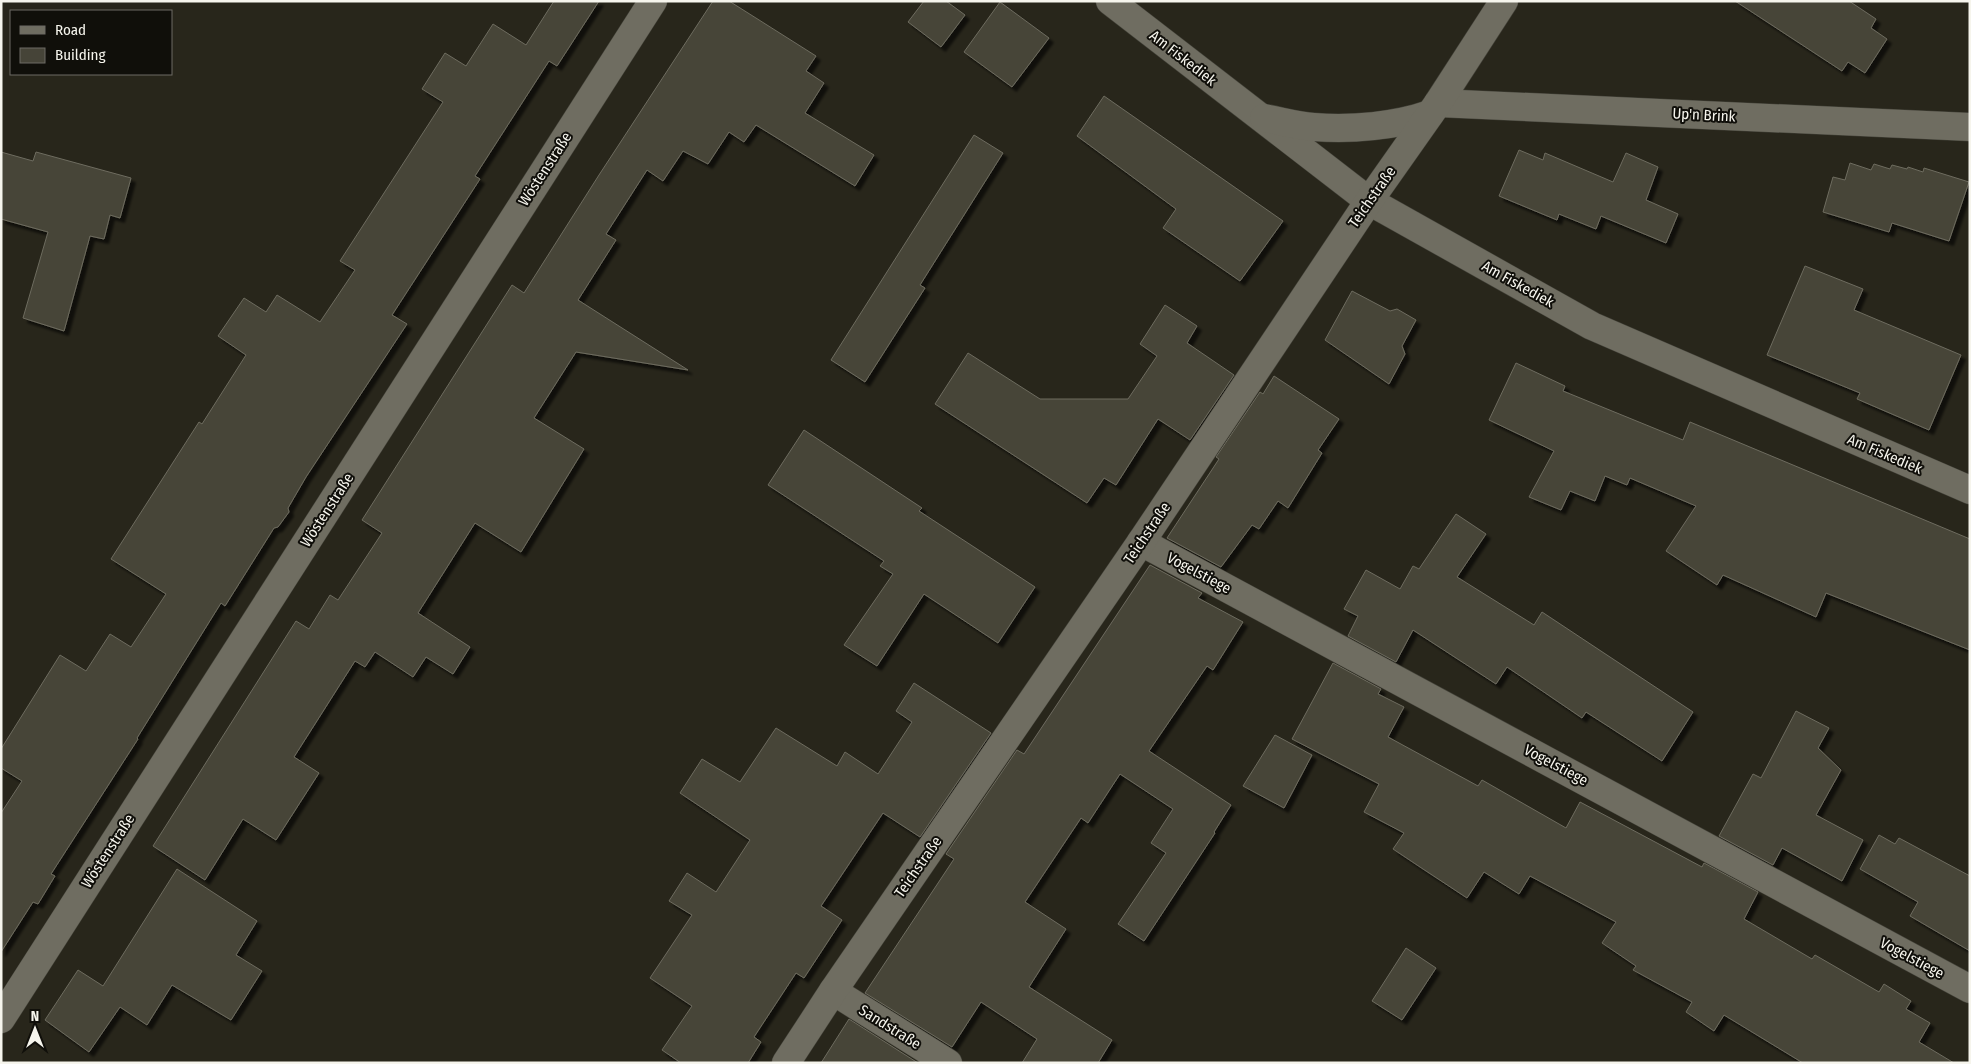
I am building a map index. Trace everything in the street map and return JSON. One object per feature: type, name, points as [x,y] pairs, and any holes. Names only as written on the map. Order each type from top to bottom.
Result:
[{"type":"street","name":"Wöstenstraße","points":[[1,1019],[653,1]]},
{"type":"street","name":"Am Fiskediek","points":[[1110,1],[1369,201],[1592,326],[1970,490]]},
{"type":"street","name":"Teichstraße","points":[[786,1063],[833,991],[1141,542],[1504,1]]},
{"type":"street","name":"Up'n Brink","points":[[1260,117],[1314,127],[1370,126],[1413,120],[1434,108],[1970,127]]},
{"type":"street","name":"Vogelstiege","points":[[1141,542],[1970,989]]},
{"type":"street","name":"Sandstraße","points":[[833,991],[948,1063]]},
{"type":"building","points":[[554,1],[599,1],[557,66],[549,61],[475,176],[480,179],[392,315],[407,324],[306,477],[288,508],[289,512],[278,527],[274,528],[225,606],[221,603],[138,739],[51,874],[55,876],[38,904],[33,902],[1,952],[1,813],[22,781],[1,768],[1,749],[60,655],[86,671],[110,634],[131,647],[166,594],[111,559],[199,422],[202,424],[246,355],[218,336],[244,298],[266,312],[277,295],[320,322],[355,270],[340,261],[443,102],[422,89],[445,53],[466,66],[493,24],[526,45]]},
{"type":"building","points":[[713,1],[729,1],[816,56],[806,71],[824,83],[805,113],[874,155],[855,186],[756,125],[744,142],[729,132],[708,164],[683,151],[663,181],[647,170],[606,234],[616,240],[578,300],[688,370],[576,352],[534,418],[584,449],[521,552],[475,523],[418,613],[470,647],[453,674],[426,657],[413,677],[375,652],[365,667],[355,661],[294,757],[319,773],[276,840],[243,819],[205,880],[153,846],[296,621],[309,629],[330,595],[338,600],[382,533],[362,520],[512,285],[524,293]]},
{"type":"building","points":[[924,1],[946,1],[965,15],[941,47],[908,22]]},
{"type":"building","points":[[1735,1],[1849,1],[1876,19],[1871,28],[1887,39],[1865,73],[1848,62],[1842,71]]},
{"type":"building","points":[[1000,2],[1049,38],[1012,87],[964,52]]},
{"type":"building","points":[[1104,96],[1283,221],[1240,281],[1163,228],[1176,209],[1077,136]]},
{"type":"building","points":[[974,135],[1003,153],[920,285],[925,288],[865,382],[831,360]]},
{"type":"building","points":[[1519,150],[1543,160],[1545,153],[1613,182],[1626,153],[1658,167],[1646,200],[1678,214],[1666,243],[1601,216],[1596,229],[1559,214],[1557,220],[1499,196]]},
{"type":"building","points":[[1,152],[33,161],[36,152],[131,178],[120,218],[110,215],[104,239],[90,236],[64,331],[23,318],[48,232],[1,219]]},
{"type":"building","points":[[1850,163],[1871,170],[1874,164],[1890,169],[1892,165],[1907,169],[1908,167],[1923,172],[1924,168],[1969,182],[1949,241],[1892,223],[1889,232],[1823,212],[1833,177],[1845,180]]},
{"type":"building","points":[[1805,266],[1863,289],[1854,310],[1961,355],[1929,430],[1857,399],[1860,393],[1767,355]]},
{"type":"building","points":[[1352,291],[1390,311],[1397,309],[1416,320],[1402,346],[1405,354],[1389,384],[1325,340]]},
{"type":"building","points":[[1165,305],[1197,326],[1187,343],[1234,375],[1190,440],[1158,419],[1116,485],[1104,478],[1087,503],[935,404],[968,353],[1040,399],[1128,399],[1157,356],[1140,344]]},
{"type":"building","points":[[1516,363],[1565,386],[1563,391],[1683,440],[1690,422],[1970,539],[1970,650],[1826,593],[1816,617],[1723,575],[1717,585],[1666,551],[1696,506],[1630,478],[1627,485],[1605,476],[1595,501],[1570,491],[1561,510],[1529,497],[1554,451],[1489,420]]},
{"type":"building","points":[[1274,376],[1339,419],[1318,450],[1322,453],[1288,508],[1278,501],[1259,529],[1252,525],[1221,567],[1167,538],[1219,459],[1216,457],[1260,392],[1263,394]]},
{"type":"building","points":[[804,430],[922,508],[919,511],[1035,587],[998,643],[924,594],[877,666],[844,645],[893,574],[880,566],[884,561],[768,485]]},
{"type":"building","points":[[1456,514],[1486,534],[1457,577],[1534,625],[1542,612],[1693,712],[1662,761],[1586,712],[1582,718],[1507,667],[1496,684],[1413,630],[1396,662],[1348,636],[1358,616],[1344,609],[1366,570],[1400,589],[1413,566],[1419,569]]},
{"type":"building","points":[[1150,565],[1202,593],[1198,598],[1243,622],[1213,670],[1207,666],[1149,751],[1231,805],[1215,833],[1144,941],[1118,924],[1166,853],[1151,843],[1173,809],[1120,774],[1088,823],[1081,818],[1025,902],[1066,929],[1029,987],[1112,1040],[1098,1063],[1022,1063],[1037,1039],[981,1002],[952,1047],[865,993],[954,859],[946,854],[1017,750],[1024,754]]},
{"type":"building","points":[[1333,663],[1381,689],[1378,694],[1404,707],[1388,737],[1478,786],[1482,780],[1566,828],[1580,802],[1702,867],[1704,863],[1758,892],[1744,919],[1812,959],[1815,955],[1879,992],[1884,984],[1911,1001],[1906,1009],[1930,1023],[1919,1042],[1954,1063],[1803,1063],[1724,1015],[1714,1031],[1686,1012],[1692,1002],[1633,970],[1636,966],[1602,943],[1616,922],[1530,876],[1519,894],[1484,872],[1467,898],[1393,849],[1404,833],[1364,812],[1379,784],[1292,739]]},
{"type":"building","points":[[914,683],[991,733],[920,837],[883,813],[821,906],[842,920],[804,978],[796,973],[754,1037],[761,1042],[748,1063],[681,1063],[662,1050],[692,1006],[650,978],[692,915],[669,901],[687,873],[716,892],[750,840],[680,793],[702,759],[740,782],[776,728],[837,766],[845,752],[878,774],[912,722],[896,711]]},
{"type":"building","points":[[1796,711],[1829,728],[1818,748],[1841,770],[1816,815],[1863,840],[1842,881],[1782,848],[1773,865],[1719,836],[1753,774],[1761,778]]},
{"type":"building","points":[[1275,735],[1312,755],[1284,808],[1243,786]]},
{"type":"building","points":[[1879,835],[1895,844],[1899,838],[1970,876],[1970,951],[1910,916],[1918,902],[1860,869]]},
{"type":"building","points":[[177,869],[257,921],[236,955],[262,971],[231,1020],[172,985],[147,1025],[120,1007],[89,1052],[45,1020],[78,970],[103,986]]},
{"type":"building","points":[[1406,948],[1436,968],[1402,1020],[1372,1001]]},
{"type":"building","points":[[849,1019],[918,1063],[821,1063]]}]
